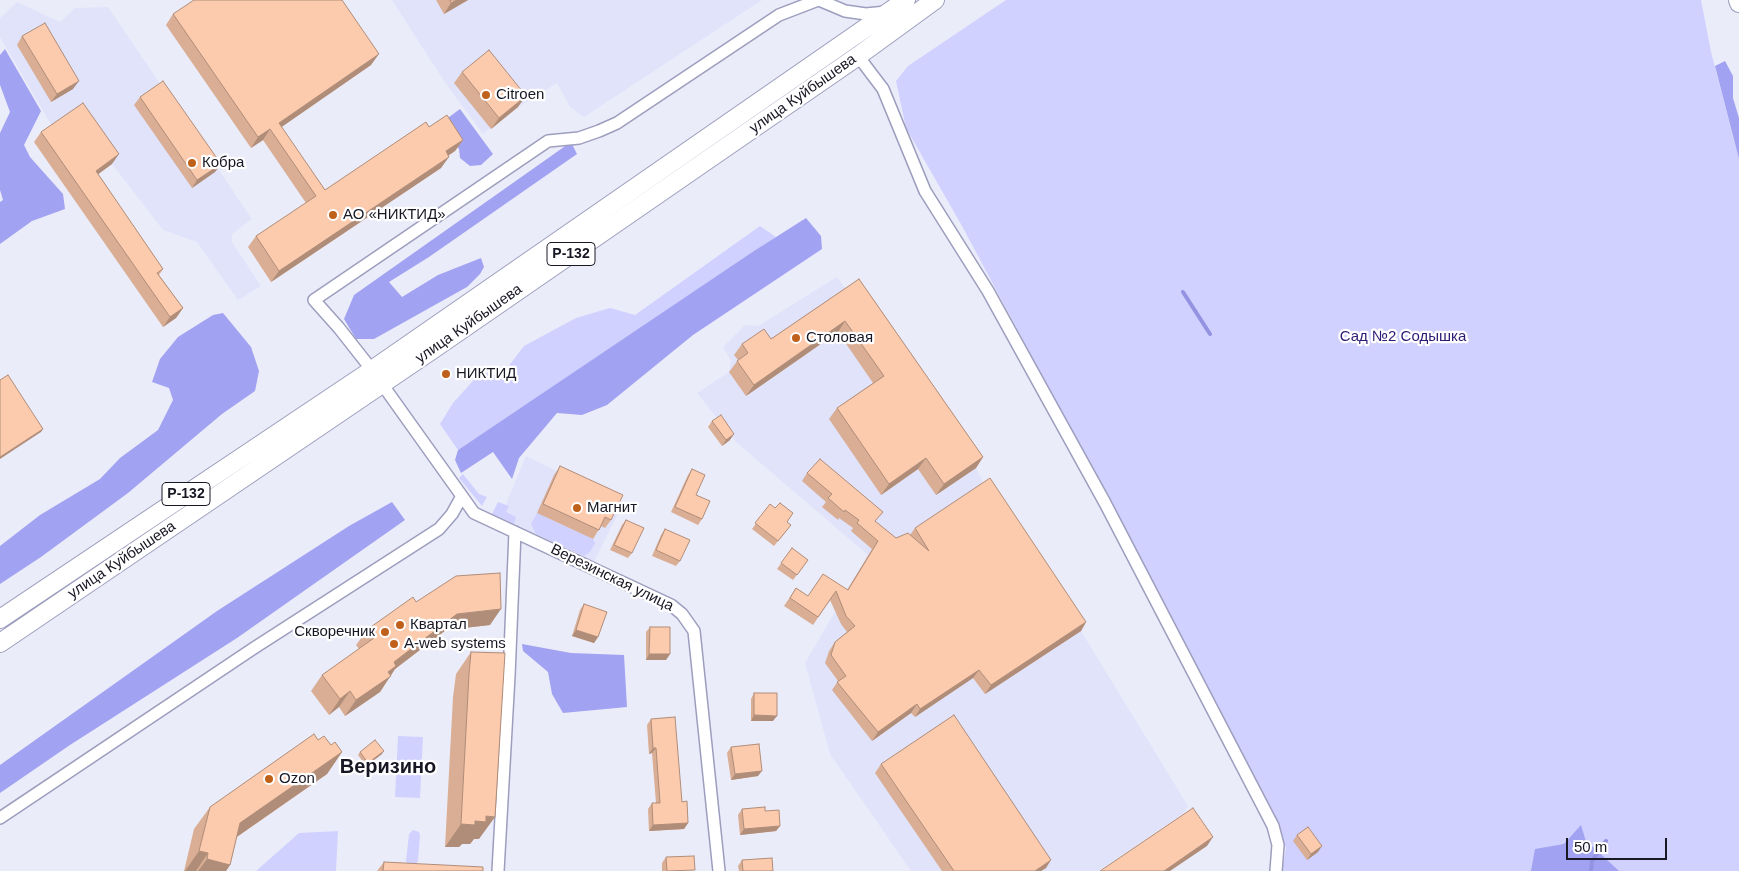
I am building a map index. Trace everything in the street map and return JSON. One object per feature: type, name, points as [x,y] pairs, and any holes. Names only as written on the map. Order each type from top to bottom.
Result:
[{"type":"highway","name":"улица Куйбышева","points":[[0,643],[906,0]]},
{"type":"highway","name":"улица Куйбышева","points":[[0,619],[377,377],[858,56],[935,0]]},
{"type":"street","points":[[818,0],[845,11],[866,14],[890,11]]},
{"type":"street","name":"Верезинская улица","points":[[719,871],[694,631],[682,614],[670,604],[474,513],[377,377],[339,328],[314,300],[548,141],[579,138],[617,123],[780,15],[818,0]]},
{"type":"street","points":[[858,56],[883,89],[926,191],[988,291],[1104,503],[1273,826],[1278,845],[1276,871]]},
{"type":"street","points":[[0,818],[254,648],[439,529],[452,514],[462,496]]},
{"type":"street","points":[[498,871],[510,676],[515,532]]},
{"type":"shaded area","points":[[392,0],[762,0],[584,117],[570,107],[557,83],[518,107],[483,134],[444,81]]},
{"type":"shaded area","points":[[17,2],[60,22],[75,8],[108,7],[252,219],[232,234],[232,242],[261,286],[238,300],[197,242],[163,230],[112,164],[77,113],[53,128],[0,37],[0,18]]},
{"type":"shaded area","points":[[5,49],[41,111],[24,145],[30,157],[63,194],[65,209],[32,221],[0,244],[0,202],[3,200],[0,190],[0,133],[10,112],[0,85],[0,55]]},
{"type":"shaded area","points":[[1725,61],[1733,76],[1733,98],[1739,118],[1739,159],[1715,66]]},
{"type":"shaded area","points":[[460,109],[493,154],[481,165],[470,166],[460,158],[459,149],[441,123]]},
{"type":"shaded area","points":[[571,142],[577,154],[429,257],[389,282],[402,297],[438,275],[481,258],[484,267],[467,287],[374,339],[356,339],[344,319],[354,295]]},
{"type":"shaded area","points":[[806,218],[821,236],[822,249],[693,335],[607,405],[582,415],[557,413],[519,458],[512,479],[493,452],[461,473],[455,460],[458,450]]},
{"type":"shaded area","points":[[837,277],[976,468],[985,487],[1081,631],[1188,806],[1184,813],[1098,871],[911,871],[830,754],[805,663],[868,555],[736,442],[697,393],[729,372],[731,361],[723,347],[745,325],[758,326]]},
{"type":"shaded area","points":[[223,313],[251,347],[259,371],[255,391],[222,414],[128,493],[41,557],[0,584],[0,546],[40,515],[100,479],[120,458],[158,430],[173,400],[169,388],[152,382],[160,359],[178,337],[213,315]]},
{"type":"shaded area","points":[[526,456],[623,503],[594,562],[500,518]]},
{"type":"shaded area","points":[[392,502],[405,520],[237,638],[70,745],[0,793],[0,765],[217,611],[349,526]]},
{"type":"shaded area","points":[[522,644],[571,653],[624,655],[627,707],[563,713],[552,694],[548,672],[523,651]]},
{"type":"shaded area","points":[[1581,825],[1587,845],[1592,846],[1619,871],[1531,871],[1535,849],[1564,844]]},
{"type":"green space","name":"Сад №2 Содышка","points":[[1006,0],[1701,0],[1711,52],[1739,159],[1739,871],[1282,871],[1286,848],[1267,804],[1172,619],[962,226],[906,128],[896,81],[908,66]]},
{"type":"green space","points":[[760,226],[776,237],[458,450],[440,424],[453,403],[481,372],[501,376],[524,346],[576,318],[610,308],[635,315]]},
{"type":"green space","points":[[463,474],[479,494],[487,497],[482,506],[459,478]]},
{"type":"green space","points":[[498,502],[509,506],[506,512],[516,517],[514,524],[492,514]]},
{"type":"green space","points":[[537,513],[593,539],[595,543],[590,552],[584,556],[536,534],[531,524]]},
{"type":"green space","points":[[398,736],[423,737],[420,798],[395,797]]},
{"type":"green space","points":[[413,830],[419,832],[420,835],[418,861],[416,864],[407,863],[406,861],[409,834]]},
{"type":"green space","points":[[338,831],[336,871],[256,871],[299,833]]},
{"type":"building","points":[[194,0],[342,0],[379,54],[279,123],[325,190],[426,122],[429,127],[447,115],[463,140],[446,151],[449,157],[279,271],[256,236],[316,196],[270,129],[258,137],[173,14]]},
{"type":"building","points":[[45,23],[79,81],[57,94],[22,36]]},
{"type":"building","points":[[489,50],[526,96],[499,118],[462,72]]},
{"type":"building","points":[[163,81],[221,164],[197,180],[140,97]]},
{"type":"building","points":[[83,103],[119,154],[96,171],[163,269],[157,273],[183,308],[170,317],[41,132]]},
{"type":"building","points":[[859,279],[983,457],[944,484],[926,458],[889,484],[837,408],[884,376],[845,321],[754,385],[737,361],[748,353],[742,344],[764,329],[771,339]]},
{"type":"building","points":[[8,375],[43,429],[0,457],[0,380]]},
{"type":"building","points":[[721,415],[734,434],[726,440],[712,421]]},
{"type":"building","points":[[820,459],[883,512],[875,521],[896,538],[908,533],[929,551],[915,528],[990,478],[1086,622],[991,685],[979,670],[920,709],[917,704],[878,732],[837,682],[846,676],[831,655],[835,642],[855,626],[846,616],[836,591],[818,617],[790,598],[796,588],[808,596],[823,574],[848,590],[878,541],[857,523],[859,520],[845,510],[844,512],[828,498],[832,494],[807,473]]},
{"type":"building","name":"Магнит","points":[[560,466],[623,495],[611,520],[605,517],[599,530],[543,504]]},
{"type":"building","points":[[692,469],[705,475],[696,495],[710,501],[702,519],[675,507]]},
{"type":"building","points":[[780,503],[793,513],[787,522],[791,525],[778,541],[755,523],[770,504],[775,508]]},
{"type":"building","points":[[626,520],[644,528],[632,553],[614,545]]},
{"type":"building","points":[[665,529],[690,540],[680,561],[656,550]]},
{"type":"building","points":[[792,548],[808,560],[797,575],[781,563]]},
{"type":"building","points":[[500,573],[501,609],[457,614],[394,662],[396,666],[388,672],[391,676],[356,700],[350,691],[340,699],[322,675],[374,638],[368,629],[413,597],[416,602],[456,576]]},
{"type":"building","points":[[584,604],[607,612],[598,637],[576,630]]},
{"type":"building","points":[[650,627],[670,627],[670,654],[649,654]]},
{"type":"building","points":[[471,652],[505,653],[495,817],[486,816],[486,822],[475,821],[475,825],[461,824]]},
{"type":"building","points":[[754,693],[777,693],[777,716],[754,715]]},
{"type":"building","points":[[954,715],[1051,860],[1035,871],[954,871],[881,764]]},
{"type":"building","points":[[675,717],[682,802],[687,801],[688,823],[653,825],[652,803],[660,803],[656,748],[653,748],[651,719]]},
{"type":"building","points":[[314,734],[318,740],[324,736],[331,745],[335,742],[342,752],[240,823],[230,865],[207,859],[208,853],[199,851],[210,807]]},
{"type":"building","points":[[375,740],[384,751],[368,763],[360,752]]},
{"type":"building","points":[[759,744],[762,771],[735,774],[731,747]]},
{"type":"building","points":[[765,807],[765,811],[779,810],[780,826],[744,829],[742,809]]},
{"type":"building","points":[[1193,808],[1213,837],[1164,871],[1100,871]]},
{"type":"building","points":[[1308,827],[1322,846],[1311,854],[1297,835]]},
{"type":"building","points":[[694,856],[695,870],[667,871],[666,857]]},
{"type":"building","points":[[772,858],[773,871],[743,871],[742,860]]},
{"type":"building","points":[[384,862],[483,867],[483,871],[383,871]]},
{"type":"waterway","points":[[1183,292],[1210,334]]},
{"type":"waterway","points":[[1591,871],[1592,861],[1606,841]]},
{"type":"place","name":"Citroen","points":[[486,95]]},
{"type":"place","name":"Кобра","points":[[192,163]]},
{"type":"place","name":"АО «НИКТИД»","points":[[333,215]]},
{"type":"place","name":"Столовая","points":[[796,338]]},
{"type":"place","name":"НИКТИД","points":[[446,374]]},
{"type":"place","name":"Магнит","points":[[577,508]]},
{"type":"place","name":"Квартал","points":[[400,625]]},
{"type":"place","name":"Скворечник","points":[[385,632]]},
{"type":"place","name":"A-web systems","points":[[394,644]]},
{"type":"place","name":"Ozon","points":[[269,779]]},
{"type":"district","name":"Веризино","points":[[388,767]]}]
